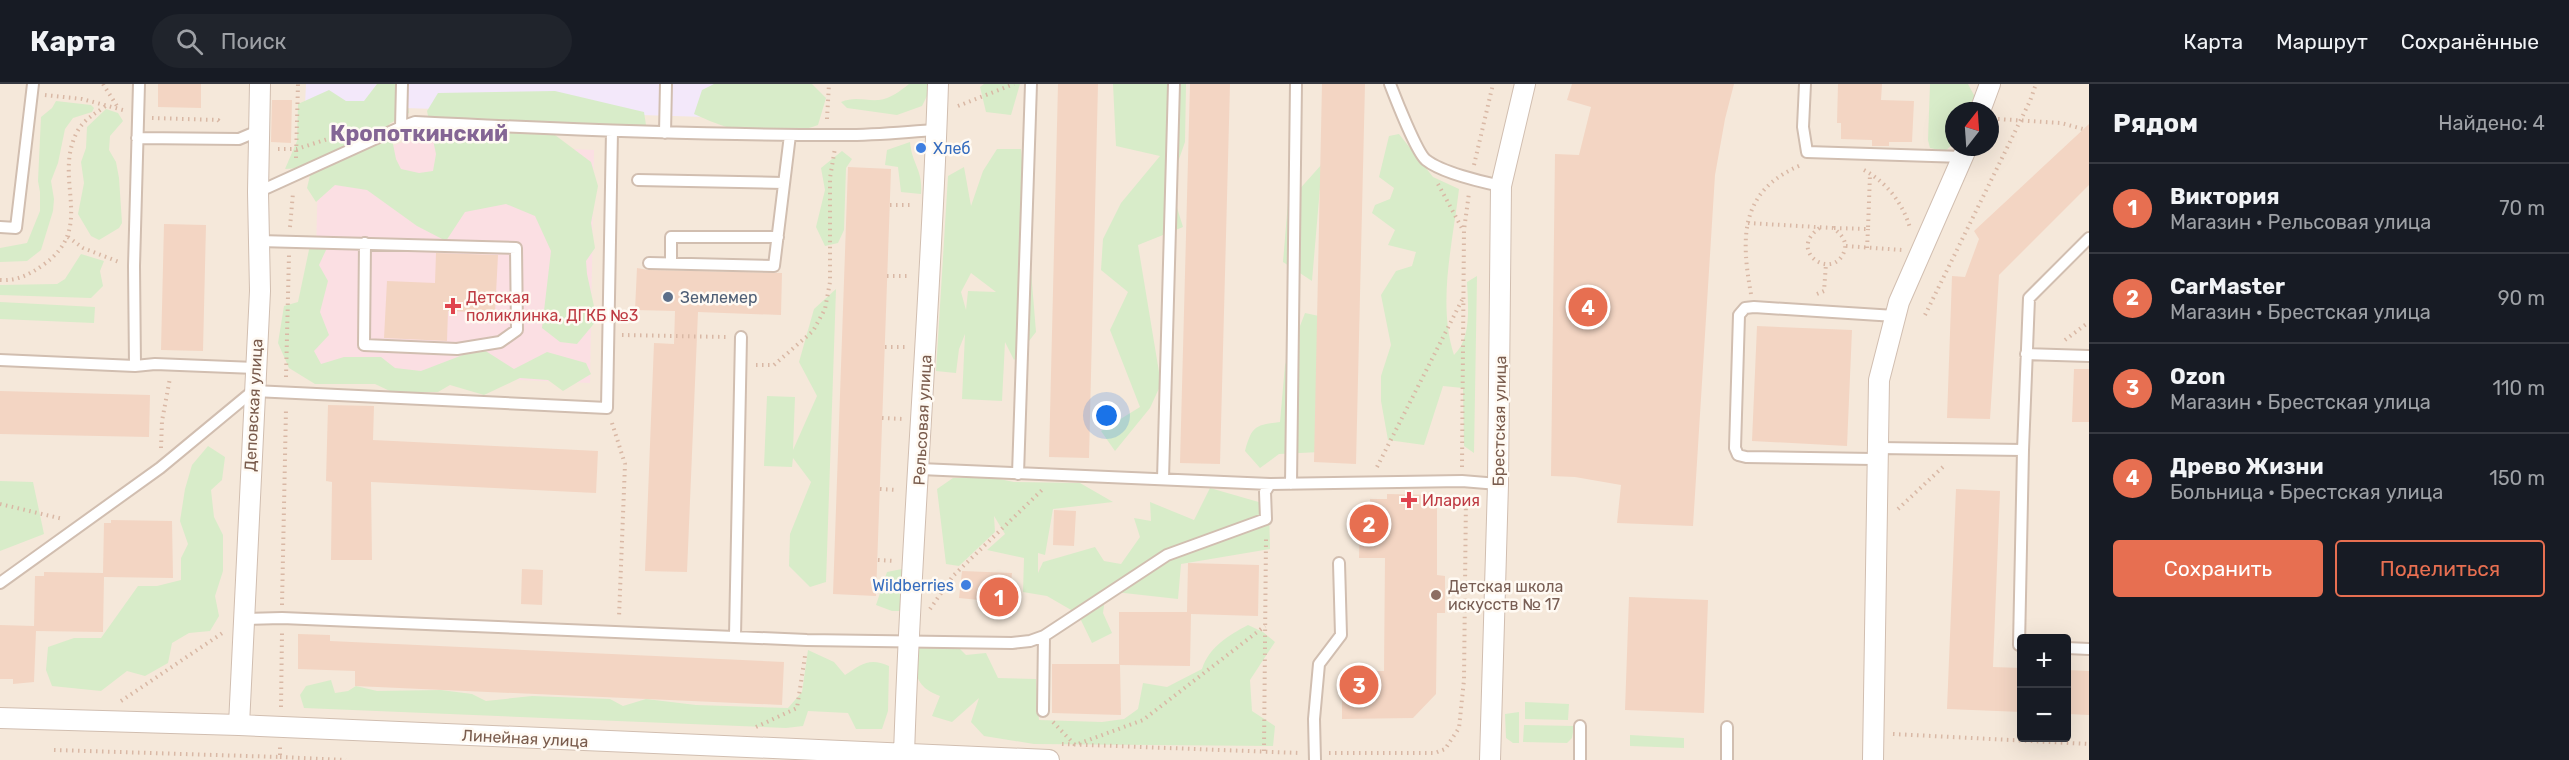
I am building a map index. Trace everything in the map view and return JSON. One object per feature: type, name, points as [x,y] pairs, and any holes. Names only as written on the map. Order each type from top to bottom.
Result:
[{"type":"street","name":"Деповская улица","points":[[239,725],[253,391],[260,291],[258,131],[260,84]]},
{"type":"street","name":"Рельсовая улица","points":[[904,755],[907,642],[931,276],[938,84]]},
{"type":"street","name":"Брестская улица","points":[[1490,760],[1498,484],[1501,186],[1525,84]]},
{"type":"street","points":[[1983,102],[1989,84]]},
{"type":"street","points":[[1873,760],[1879,380],[1899,302],[1963,156]]},
{"type":"street","name":"Линейная улица","points":[[0,718],[239,725],[827,756],[1051,752]]},
{"type":"lane","points":[[0,227],[16,228],[33,84]]},
{"type":"lane","points":[[135,366],[134,266],[139,84]]},
{"type":"lane","points":[[401,127],[402,84]]},
{"type":"lane","points":[[665,133],[666,84]]},
{"type":"lane","points":[[1018,474],[1031,84]]},
{"type":"lane","points":[[1163,479],[1174,84]]},
{"type":"lane","points":[[1292,484],[1296,84]]},
{"type":"lane","points":[[1390,84],[1400,111],[1425,160],[1471,180],[1501,186]]},
{"type":"lane","points":[[1805,84],[1803,127],[1807,152],[1945,152]]},
{"type":"lane","points":[[258,192],[415,122],[665,133],[832,135],[937,122]]},
{"type":"lane","points":[[137,138],[239,139],[258,131]]},
{"type":"lane","points":[[0,583],[160,468],[253,391],[607,408],[612,131]]},
{"type":"lane","points":[[649,263],[774,266],[790,135]]},
{"type":"lane","points":[[638,180],[783,183]]},
{"type":"lane","points":[[671,263],[671,237],[778,237]]},
{"type":"lane","points":[[2019,634],[2029,298],[2089,238]]},
{"type":"lane","points":[[259,241],[365,243],[516,248],[517,330],[500,342],[457,349],[364,345],[365,243]]},
{"type":"lane","points":[[1896,316],[1745,308],[1739,315],[1735,448],[1738,454],[1746,458],[1873,459],[1878,454],[1961,449],[2023,450]]},
{"type":"lane","points":[[735,636],[741,337]]},
{"type":"lane","points":[[2026,354],[2089,356]]},
{"type":"lane","points":[[0,360],[255,369]]},
{"type":"lane","points":[[920,469],[1270,484],[1462,481],[1498,484]]},
{"type":"lane","points":[[243,619],[282,618],[807,640],[1012,644],[1044,636],[1167,555],[1266,519],[1265,492],[1270,484]]},
{"type":"lane","points":[[1314,757],[1318,664],[1341,635],[1339,563]]},
{"type":"lane","points":[[1043,711],[1044,636]]},
{"type":"lane","points":[[2071,648],[2089,649]]},
{"type":"lane","points":[[1580,726],[1580,760]]},
{"type":"lane","points":[[1727,727],[1728,760]]},
{"type":"path","points":[[103,84],[118,107]]},
{"type":"path","points":[[297,149],[298,84]]},
{"type":"path","points":[[740,365],[774,365],[813,332],[825,309],[830,282],[832,135],[829,84]]},
{"type":"path","points":[[937,122],[1014,84]]},
{"type":"path","points":[[1043,711],[1075,745],[1263,751],[1314,757],[1435,753],[1445,749],[1459,728],[1464,680],[1467,490],[1462,481],[1464,230],[1471,180],[1493,84]]},
{"type":"path","points":[[1925,315],[2036,84]]},
{"type":"path","points":[[56,96],[118,107],[138,118]]},
{"type":"path","points":[[0,280],[19,278],[42,266],[54,256],[68,237],[72,226],[69,166],[75,135],[84,120],[108,105]]},
{"type":"path","points":[[1999,119],[2061,123],[2083,129]]},
{"type":"path","points":[[1425,160],[1464,230]]},
{"type":"path","points":[[1754,307],[1744,245],[1749,215],[1760,195],[1780,175],[1800,165],[1812,164]]},
{"type":"path","points":[[1855,165],[1876,177],[1893,194],[1911,232]]},
{"type":"path","points":[[1867,248],[1870,174]]},
{"type":"path","points":[[286,393],[289,242],[294,175]]},
{"type":"path","points":[[1748,222],[1868,229]]},
{"type":"path","points":[[1821,227],[1811,233],[1807,244],[1810,256],[1819,264],[1831,264],[1841,258],[1846,246],[1843,235],[1833,228]]},
{"type":"path","points":[[68,237],[97,254],[134,266]]},
{"type":"path","points":[[1846,246],[1912,250]]},
{"type":"path","points":[[1812,310],[1812,299],[1824,291],[1826,264]]},
{"type":"path","points":[[1369,482],[1462,299]]},
{"type":"path","points":[[610,334],[741,337]]},
{"type":"path","points":[[160,468],[162,421],[172,366]]},
{"type":"path","points":[[607,408],[625,464],[618,631]]},
{"type":"path","points":[[1877,528],[1961,449]]},
{"type":"path","points":[[927,614],[953,576],[1040,492],[1054,475]]},
{"type":"path","points":[[0,504],[82,524]]},
{"type":"path","points":[[1263,751],[1266,535]]},
{"type":"path","points":[[126,706],[115,705],[243,619]]},
{"type":"path","points":[[1051,752],[1143,720],[1265,626]]},
{"type":"path","points":[[755,728],[797,708],[807,640]]},
{"type":"path","points":[[1875,734],[2089,744]]},
{"type":"path","points":[[280,757],[346,760]]},
{"type":"shaded area","points":[[0,84],[2089,84],[2089,760],[0,760]]},
{"type":"shaded area","points":[[306,84],[808,84],[806,120],[305,105]]},
{"type":"shaded area","name":"Детская поликлинка, ДГКБ №3","points":[[406,141],[594,150],[590,383],[313,371],[318,173]]},
{"type":"green space","points":[[377,84],[404,84],[409,113],[389,124],[396,159],[401,169],[419,173],[433,171],[436,154],[427,111],[438,93],[555,91],[644,112],[646,125],[555,135],[591,162],[598,186],[591,223],[595,248],[586,261],[597,320],[577,344],[560,342],[542,328],[551,251],[535,216],[506,204],[465,212],[446,241],[417,226],[367,190],[335,185],[316,202],[307,188],[312,167],[285,169],[297,141],[298,104],[329,90],[346,101],[364,101]]},
{"type":"green space","points":[[714,84],[812,84],[826,98],[818,125],[786,131],[739,130],[694,114],[702,90]]},
{"type":"green space","points":[[909,84],[930,84],[930,90],[922,106],[897,115],[847,108],[841,102],[855,99],[883,99]]},
{"type":"green space","points":[[984,84],[1020,84],[1011,115],[986,112],[980,87]]},
{"type":"green space","points":[[1113,84],[1186,84],[1185,142],[1170,185],[1183,227],[1138,245],[1161,384],[1150,408],[1115,451],[1101,431],[1140,407],[1110,330],[1128,292],[1101,270],[1103,239],[1121,203],[1160,156],[1116,146]]},
{"type":"green space","points":[[1930,84],[1968,84],[1975,97],[1974,102],[1945,102],[1945,151],[1930,148],[1928,140]]},
{"type":"green space","points":[[56,101],[91,105],[94,108],[92,112],[73,118],[65,129],[58,163],[51,181],[53,211],[41,250],[27,261],[0,262],[0,248],[27,243],[40,211],[38,181],[41,117],[52,108]]},
{"type":"green space","points":[[106,109],[118,113],[123,121],[110,136],[109,150],[116,162],[119,178],[122,223],[119,228],[99,240],[91,236],[78,214],[84,183],[81,162],[86,148],[87,127]]},
{"type":"green space","points":[[1399,134],[1433,177],[1459,189],[1448,272],[1447,315],[1454,355],[1464,340],[1468,321],[1467,282],[1477,276],[1474,453],[1464,446],[1463,388],[1443,386],[1424,445],[1388,440],[1381,401],[1381,376],[1391,345],[1381,295],[1396,271],[1412,266],[1416,252],[1388,245],[1395,230],[1372,213],[1375,205],[1390,199],[1394,188],[1379,177],[1389,136]]},
{"type":"green space","points":[[910,142],[919,173],[921,194],[901,192],[898,167],[885,165],[887,150]]},
{"type":"green space","points":[[997,149],[1021,149],[1036,332],[1014,360],[1005,342],[1002,401],[962,399],[965,334],[959,349],[956,373],[936,371],[948,176],[964,167],[971,206],[983,171]],"holes":[[[971,273],[996,292],[968,291],[966,310],[961,292]]]},
{"type":"green space","points":[[842,151],[852,159],[846,168],[844,230],[838,243],[825,246],[816,227],[825,190],[821,168]]},
{"type":"green space","points":[[1322,164],[1312,281],[1283,262],[1288,202]]},
{"type":"green space","points":[[321,243],[326,250],[319,265],[328,281],[320,312],[329,335],[314,351],[321,364],[344,357],[381,357],[395,368],[421,371],[481,348],[514,369],[547,352],[586,363],[591,374],[563,391],[548,380],[520,378],[484,395],[450,385],[438,392],[392,392],[375,384],[315,384],[289,368],[278,343],[284,306],[298,302],[310,245]]},
{"type":"green space","points":[[81,254],[104,261],[100,271],[103,286],[91,298],[0,295],[0,285],[57,284],[65,279]]},
{"type":"green space","points":[[836,289],[826,582],[810,587],[789,566],[790,534],[811,482],[793,458],[792,467],[764,466],[767,396],[795,397],[793,450],[817,396],[799,362],[814,309]]},
{"type":"green space","points":[[0,302],[95,307],[94,323],[0,319]]},
{"type":"green space","points":[[1305,313],[1319,316],[1320,452],[1279,454],[1260,468],[1245,451],[1250,436],[1256,428],[1280,422],[1285,365]]},
{"type":"green space","points":[[208,446],[225,457],[222,480],[211,490],[214,517],[223,535],[223,571],[215,596],[219,616],[210,631],[189,633],[172,643],[168,663],[145,676],[127,671],[101,691],[52,686],[46,670],[48,647],[74,638],[101,638],[138,586],[157,586],[181,580],[181,558],[188,544],[180,521],[185,489],[192,465]]},
{"type":"green space","points":[[953,478],[1080,483],[1113,502],[1053,509],[1045,555],[1038,553],[1038,573],[1043,562],[1095,547],[1104,561],[1121,564],[1140,537],[1134,518],[1151,521],[1150,502],[1194,520],[1210,488],[1269,505],[1270,549],[1181,564],[1178,599],[1106,591],[1103,613],[1112,633],[1092,643],[1078,614],[1047,596],[1023,592],[1024,558],[987,550],[1005,534],[994,516],[995,532],[959,566],[946,564],[937,489]]},
{"type":"green space","points":[[0,481],[33,482],[44,534],[0,551]]},
{"type":"green space","points":[[902,569],[911,571],[902,611],[892,611],[876,605],[887,572]]},
{"type":"green space","points":[[1248,625],[1263,632],[1275,642],[1250,680],[1252,711],[1275,726],[1273,746],[1034,744],[984,736],[971,722],[979,698],[952,722],[932,716],[940,696],[930,692],[919,681],[916,667],[917,641],[954,643],[966,655],[986,653],[998,678],[1036,679],[1039,720],[1102,722],[1124,719],[1138,709],[1143,683],[1167,687],[1202,669],[1209,654],[1215,648]]},
{"type":"green space","points":[[808,650],[834,662],[845,675],[866,663],[876,662],[889,666],[888,711],[882,729],[856,729],[848,713],[808,711],[803,726],[786,728],[304,708],[300,695],[306,686],[331,680],[335,693],[348,691],[356,686],[377,691],[441,690],[472,694],[486,701],[532,696],[610,699],[623,706],[646,699],[696,705],[788,708],[802,692]]},
{"type":"green space","points":[[1525,702],[1569,704],[1568,720],[1525,719]]},
{"type":"green space","points":[[1519,712],[1519,743],[1513,743],[1506,738],[1505,714]]},
{"type":"green space","points":[[1524,725],[1574,726],[1572,738],[1567,743],[1523,742]]},
{"type":"green space","points":[[1630,735],[1684,738],[1684,748],[1630,746]]},
{"type":"building","points":[[158,84],[201,84],[201,108],[158,107]]},
{"type":"building","points":[[1058,84],[1098,84],[1089,458],[1049,457]]},
{"type":"building","points":[[1190,84],[1230,84],[1220,464],[1180,463]]},
{"type":"building","points":[[1322,84],[1365,84],[1356,464],[1314,462]]},
{"type":"building","points":[[1572,84],[1734,84],[1715,175],[1693,526],[1617,523],[1621,485],[1575,477],[1551,476],[1555,154],[1579,155],[1591,107],[1567,100]]},
{"type":"building","points":[[1838,84],[1882,84],[1881,100],[1914,101],[1912,142],[1889,142],[1889,146],[1872,146],[1872,140],[1841,139],[1841,123],[1837,123]]},
{"type":"building","points":[[272,100],[292,100],[291,143],[271,142]]},
{"type":"building","points":[[2089,124],[2089,185],[1999,275],[1990,419],[1947,418],[1952,276],[1965,277],[1979,239],[1974,231]]},
{"type":"building","points":[[848,167],[891,169],[876,596],[833,594]]},
{"type":"building","points":[[164,224],[206,225],[203,351],[161,350]]},
{"type":"building","points":[[436,253],[498,255],[495,313],[448,311],[447,341],[384,338],[387,281],[435,283]]},
{"type":"building","points":[[637,268],[782,273],[781,315],[698,312],[687,572],[645,571],[654,343],[674,344],[675,311],[635,310]]},
{"type":"building","points":[[1757,326],[1852,330],[1847,446],[1752,441]]},
{"type":"building","points":[[2074,369],[2089,369],[2089,422],[2072,422]]},
{"type":"building","points":[[0,391],[150,395],[149,437],[0,434]]},
{"type":"building","points":[[328,405],[374,406],[373,440],[598,451],[596,493],[371,482],[372,560],[331,560],[332,482],[326,481]]},
{"type":"building","points":[[1956,489],[2000,491],[1993,667],[2017,668],[2017,712],[1947,709]]},
{"type":"building","points":[[1387,494],[1437,495],[1437,575],[1445,576],[1445,613],[1437,613],[1436,694],[1413,718],[1342,719],[1342,671],[1384,671],[1385,558],[1359,558],[1360,522],[1370,522],[1370,499],[1387,499]]},
{"type":"building","points":[[1054,510],[1076,511],[1074,546],[1053,545]]},
{"type":"building","points":[[111,520],[172,521],[173,578],[104,577],[103,632],[36,631],[34,682],[13,684],[13,679],[0,679],[0,625],[34,626],[35,576],[44,576],[44,572],[103,573],[104,523],[111,523]]},
{"type":"building","points":[[1188,563],[1259,565],[1258,616],[1191,614],[1190,666],[1120,665],[1121,715],[1052,713],[1052,664],[1119,664],[1119,612],[1187,612]]},
{"type":"building","points":[[522,569],[543,570],[542,605],[521,604]]},
{"type":"building","points":[[962,571],[1012,573],[1009,603],[959,598]]},
{"type":"building","points":[[1629,597],[1708,600],[1704,713],[1625,710]]},
{"type":"building","points":[[298,634],[330,635],[330,641],[784,662],[782,705],[355,686],[355,671],[298,669]]},
{"type":"building","points":[[2071,670],[2089,671],[2089,715],[2071,714]]},
{"type":"place","name":"Хлеб","points":[[921,148]]},
{"type":"place","name":"Землемер","points":[[668,297]]},
{"type":"place","name":"Детская поликлинка, ДГКБ №3","points":[[453,306]]},
{"type":"place","name":"Древо Жизни","points":[[1588,307]]},
{"type":"place","name":"Илария","points":[[1409,500]]},
{"type":"place","name":"CarMaster","points":[[1369,524]]},
{"type":"place","name":"Wildberries","points":[[966,585]]},
{"type":"place","name":"Детская школа искусств № 17","points":[[1436,595]]},
{"type":"place","name":"Виктория","points":[[999,597]]},
{"type":"place","name":"Ozon","points":[[1359,685]]},
{"type":"district","name":"Кропоткинский","points":[[419,133]]}]
